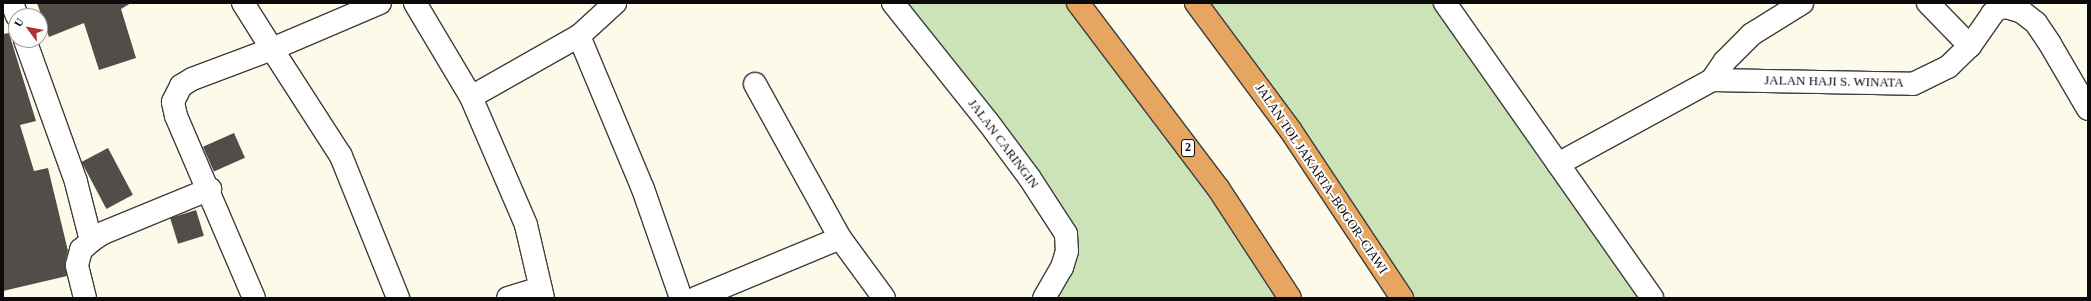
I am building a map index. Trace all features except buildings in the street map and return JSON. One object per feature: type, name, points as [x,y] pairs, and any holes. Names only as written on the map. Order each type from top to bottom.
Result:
[{"type":"highway","name":"2","points":[[1078,3],[1218,188],[1290,298]]},
{"type":"highway","name":"JALAN TOL JAKARTA–BOGOR–CIAWI","points":[[1196,3],[1291,131],[1402,298]]},
{"type":"street","points":[[243,3],[341,156],[398,298]]},
{"type":"street","points":[[254,298],[210,189],[176,116],[173,102],[178,91],[192,79],[272,49],[380,3]]},
{"type":"street","points":[[415,3],[471,98],[526,225],[542,293],[508,298]]},
{"type":"street","points":[[471,98],[579,36],[615,3]]},
{"type":"street","name":"JALAN CARINGIN","points":[[893,3],[988,122],[1029,177],[1066,234],[1067,251],[1062,267],[1044,298]]},
{"type":"street","points":[[1445,3],[1652,298]]},
{"type":"street","points":[[1558,164],[1712,80],[1724,61],[1752,34],[1802,3]]},
{"type":"street","points":[[1928,3],[1970,46]]},
{"type":"street","name":"JALAN HAJI S. WINATA","points":[[1712,80],[1913,84],[1948,67],[1970,46],[1997,9],[2006,7],[2022,12],[2036,23],[2088,109]]},
{"type":"street","points":[[579,36],[643,189],[682,298]]},
{"type":"street","points":[[28,48],[76,182],[91,241]]},
{"type":"street","points":[[755,84],[840,238],[884,298]]},
{"type":"street","points":[[85,298],[77,265],[81,250],[91,241],[104,233],[210,189]]},
{"type":"street","points":[[696,298],[840,238]]},
{"type":"green space","points":[[890,3],[1076,3],[1289,298],[1044,298],[1066,234]]},
{"type":"green space","points":[[1196,3],[1445,3],[1652,298],[1397,298]]}]
